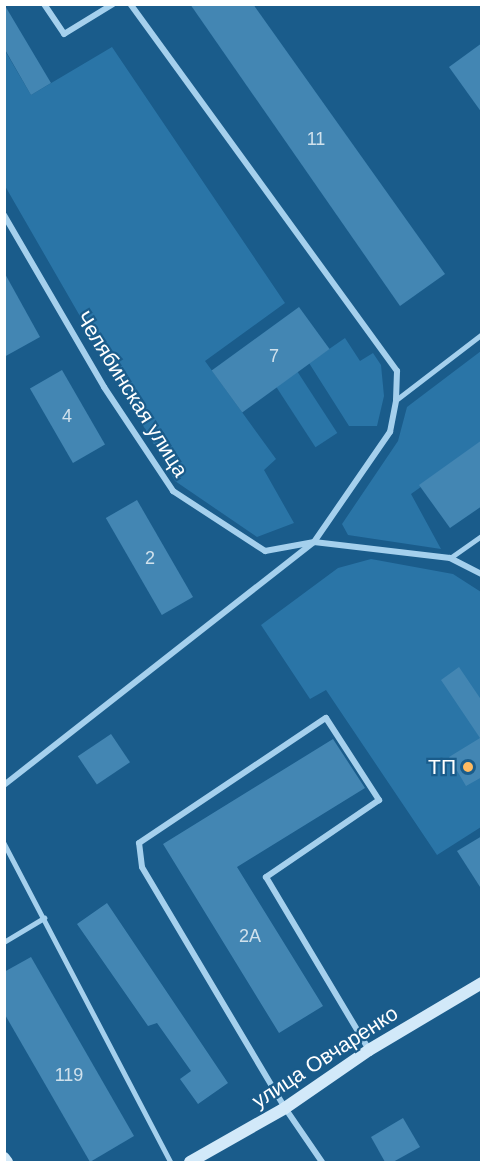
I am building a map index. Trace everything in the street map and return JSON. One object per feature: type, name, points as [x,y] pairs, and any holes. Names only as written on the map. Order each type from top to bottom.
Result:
[{"type":"street","points":[[44,4],[64,34],[113,4]]},
{"type":"street","points":[[4,785],[314,542],[390,432],[396,400],[397,371],[130,4]]},
{"type":"street","name":"Челябинская улица","points":[[4,215],[104,387],[173,490],[265,551],[314,542],[450,558],[482,574]]},
{"type":"street","points":[[322,1162],[285,1108],[141,867],[140,843],[326,718],[379,800],[266,877],[369,1050]]},
{"type":"street","name":"улица Овчаренко","points":[[189,1162],[285,1108],[369,1050],[482,983]]},
{"type":"street","points":[[4,1158],[7,1162]]},
{"type":"lane","points":[[396,400],[482,334]]},
{"type":"lane","points":[[450,558],[482,536]]},
{"type":"lane","points":[[4,843],[171,1162]]},
{"type":"lane","points":[[4,942],[44,918]]},
{"type":"shaded area","points":[[112,47],[285,303],[205,361],[276,459],[264,470],[294,523],[257,537],[175,481],[5,186],[4,49],[31,95]]},
{"type":"shaded area","points":[[345,338],[360,361],[373,353],[381,365],[384,396],[377,426],[349,426],[309,363]]},
{"type":"shaded area","points":[[481,351],[481,444],[411,494],[441,549],[348,535],[342,524],[398,441],[407,407]]},
{"type":"shaded area","points":[[297,371],[337,433],[315,447],[275,385]]},
{"type":"shaded area","points":[[371,559],[453,574],[481,592],[481,827],[437,855],[326,690],[310,699],[261,625],[338,568]]},
{"type":"building","points":[[4,4],[51,83],[31,95],[4,48]]},
{"type":"building","points":[[190,4],[253,4],[445,274],[400,306]]},
{"type":"building","points":[[482,43],[482,113],[449,67]]},
{"type":"building","points":[[4,272],[40,337],[4,357]]},
{"type":"building","points":[[299,307],[330,349],[242,413],[212,370]]},
{"type":"building","points":[[62,370],[105,444],[73,463],[30,388]]},
{"type":"building","points":[[482,440],[482,506],[450,528],[419,485]]},
{"type":"building","points":[[137,500],[193,597],[162,615],[106,518]]},
{"type":"building","points":[[459,667],[482,701],[482,777],[466,786],[449,757],[480,738],[441,680]]},
{"type":"building","points":[[111,734],[130,762],[97,785],[78,756]]},
{"type":"building","points":[[333,739],[365,788],[237,867],[323,1006],[279,1033],[163,844]]},
{"type":"building","points":[[482,836],[482,890],[457,851]]},
{"type":"building","points":[[107,903],[228,1083],[198,1104],[180,1079],[191,1071],[157,1023],[148,1026],[77,924]]},
{"type":"building","points":[[31,957],[134,1136],[90,1162],[4,1013],[4,972]]},
{"type":"building","points":[[403,1118],[420,1147],[393,1162],[385,1162],[371,1137]]},
{"type":"place","name":"ТП","points":[[468,767]]}]
